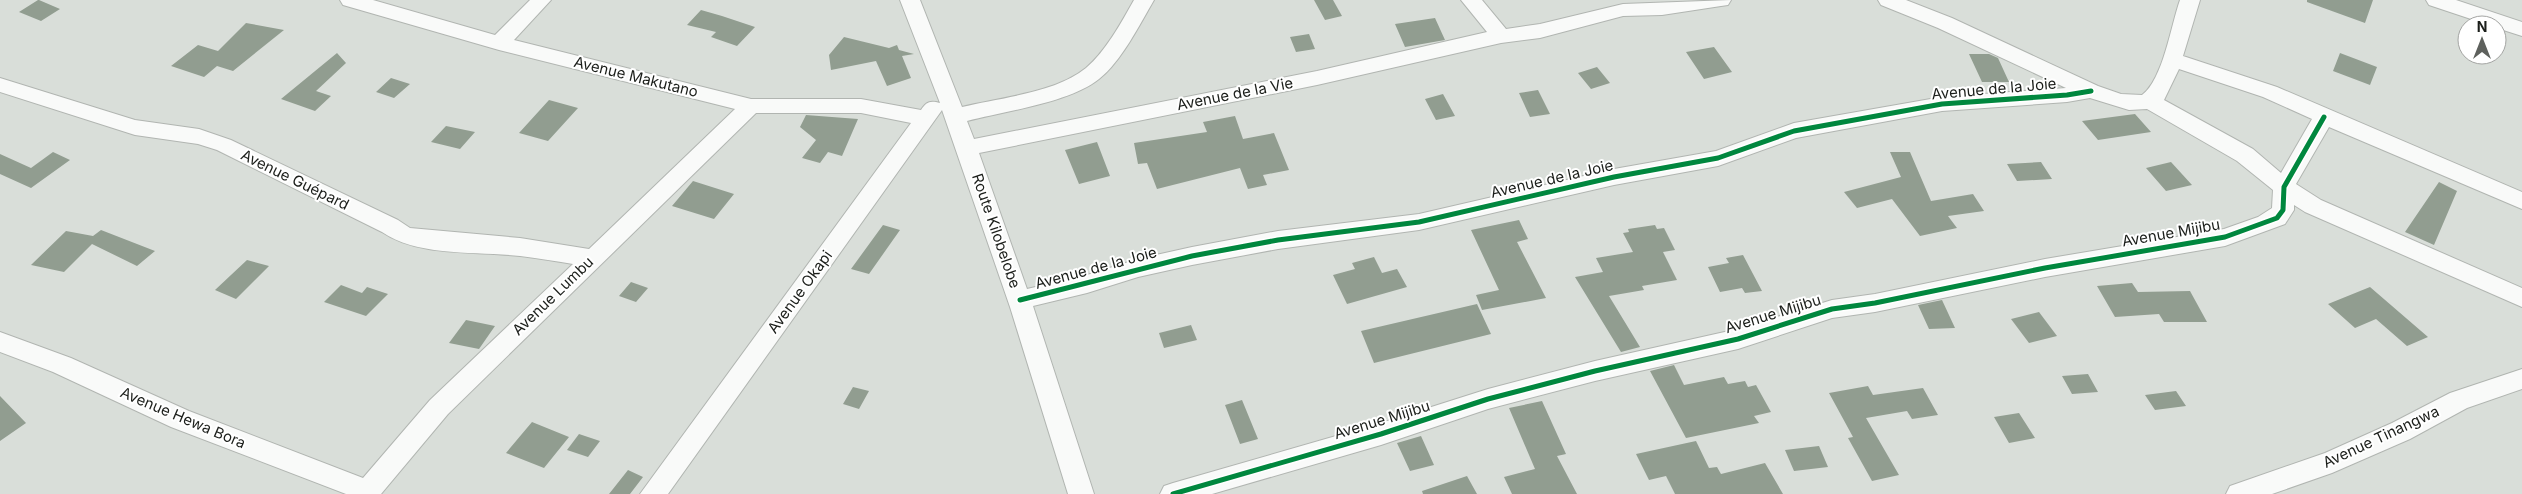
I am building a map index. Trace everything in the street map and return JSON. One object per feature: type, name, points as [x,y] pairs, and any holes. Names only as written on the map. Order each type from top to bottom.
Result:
[{"type":"street","name":"Avenue Makutano","points":[[350,0],[499,43],[752,106],[861,106],[926,118]]},
{"type":"street","points":[[499,43],[542,0]]},
{"type":"street","name":"Route Kilobelobe","points":[[910,0],[947,90],[968,148],[1020,300],[1081,494]]},
{"type":"street","points":[[956,116],[1068,86],[1091,74],[1104,62],[1144,0]]},
{"type":"street","points":[[1471,0],[1501,36]]},
{"type":"street","name":"Avenue de la Vie","points":[[968,148],[1317,78],[1501,36],[1540,31],[1623,10],[1662,9],[1721,0]]},
{"type":"street","name":"Avenue de la Joie","points":[[1888,0],[1945,23],[2091,91],[2121,100],[2149,101]]},
{"type":"street","points":[[2190,0],[2182,20],[2172,60],[2155,97],[2149,101],[2245,154],[2284,187],[2342,220],[2502,287],[2522,298]]},
{"type":"street","points":[[2436,0],[2522,29]]},
{"type":"street","points":[[2172,60],[2270,92],[2324,117],[2522,201]]},
{"type":"street","name":"Avenue Guépard","points":[[0,85],[135,127],[174,132],[224,145],[390,226],[403,235],[418,239],[559,251],[592,258]]},
{"type":"street","name":"Avenue Okapi","points":[[653,494],[947,90]]},
{"type":"street","name":"Avenue de la Joie","points":[[1020,300],[1087,284],[1138,268],[1192,256],[1278,240],[1419,222],[1614,177],[1718,158],[1794,131],[1942,104],[2067,95],[2091,91]]},
{"type":"street","name":"Avenue Lumbu","points":[[366,492],[439,407],[752,106]]},
{"type":"street","name":"Avenue Mijibu","points":[[1173,494],[1381,434],[1488,399],[1595,371],[1738,339],[1832,309],[1884,301],[2045,268],[2225,237],[2277,218],[2283,210],[2284,187],[2324,117]]},
{"type":"street","name":"Avenue Hewa Bora","points":[[0,342],[62,365],[180,419],[366,492]]},
{"type":"street","name":"Avenue Tinangwa","points":[[2239,494],[2332,462],[2401,431],[2459,400],[2522,379]]},
{"type":"building","points":[[38,0],[60,9],[41,21],[19,12]]},
{"type":"building","points":[[1314,0],[1333,0],[1342,16],[1325,20]]},
{"type":"building","points":[[2307,0],[2373,0],[2365,23],[2307,2]]},
{"type":"building","points":[[701,10],[755,27],[737,46],[711,37],[716,32],[687,25]]},
{"type":"building","points":[[1435,18],[1445,40],[1405,47],[1395,24]]},
{"type":"building","points":[[246,23],[284,30],[233,71],[217,66],[204,77],[171,66],[198,45],[218,51]]},
{"type":"building","points":[[1309,34],[1315,49],[1296,52],[1290,37]]},
{"type":"building","points":[[844,37],[889,48],[897,45],[899,50],[914,54],[902,56],[911,78],[887,86],[876,61],[831,70],[829,55]]},
{"type":"building","points":[[1714,47],[1732,72],[1704,79],[1686,52]]},
{"type":"building","points":[[337,53],[346,63],[316,91],[331,96],[315,111],[281,99]]},
{"type":"building","points":[[2340,53],[2377,67],[2370,85],[2333,71]]},
{"type":"building","points":[[1969,54],[1989,54],[1998,58],[2009,82],[1982,82]]},
{"type":"building","points":[[1597,67],[1610,83],[1591,89],[1578,73]]},
{"type":"building","points":[[391,78],[410,84],[394,98],[376,92]]},
{"type":"building","points":[[1538,90],[1550,114],[1530,117],[1519,93]]},
{"type":"building","points":[[1443,94],[1455,116],[1436,120],[1425,99]]},
{"type":"building","points":[[549,100],[578,108],[548,141],[519,133]]},
{"type":"building","points":[[2135,114],[2151,132],[2098,140],[2082,121]]},
{"type":"building","points":[[806,115],[858,119],[842,156],[828,152],[820,163],[802,158],[816,140],[800,127]]},
{"type":"building","points":[[1235,116],[1243,139],[1274,133],[1289,170],[1263,175],[1267,185],[1248,189],[1240,168],[1157,189],[1147,163],[1138,164],[1134,143],[1207,132],[1203,122]]},
{"type":"building","points":[[446,126],[475,132],[460,149],[431,142]]},
{"type":"building","points":[[1097,142],[1110,176],[1079,184],[1065,150]]},
{"type":"building","points":[[53,152],[70,160],[31,188],[0,174],[0,154],[31,168]]},
{"type":"building","points":[[1890,152],[1910,152],[1931,201],[1973,194],[1984,211],[1948,216],[1957,228],[1920,236],[1892,199],[1857,208],[1844,192],[1901,177]]},
{"type":"building","points":[[2041,162],[2052,179],[2017,181],[2007,164]]},
{"type":"building","points":[[2171,162],[2192,185],[2166,191],[2146,168]]},
{"type":"building","points":[[693,181],[734,194],[714,219],[672,206]]},
{"type":"building","points":[[2439,182],[2457,191],[2434,245],[2405,232]]},
{"type":"building","points":[[1519,220],[1528,239],[1517,242],[1546,298],[1482,310],[1476,295],[1499,290],[1471,230]]},
{"type":"building","points":[[883,225],[900,230],[869,274],[851,269]]},
{"type":"building","points":[[1655,225],[1657,229],[1664,228],[1675,250],[1663,252],[1677,280],[1642,286],[1644,290],[1609,296],[1640,347],[1621,352],[1575,277],[1603,272],[1596,258],[1633,252],[1623,233],[1629,232],[1628,229]]},
{"type":"building","points":[[101,230],[155,251],[137,266],[92,244],[64,272],[31,265],[66,231],[93,236]]},
{"type":"building","points":[[1743,255],[1762,291],[1745,293],[1742,288],[1720,292],[1708,267],[1729,263],[1726,258]]},
{"type":"building","points":[[1374,257],[1382,273],[1397,269],[1407,287],[1347,304],[1333,275],[1355,269],[1352,263]]},
{"type":"building","points":[[247,260],[269,266],[236,299],[215,290]]},
{"type":"building","points":[[631,282],[648,288],[636,302],[619,296]]},
{"type":"building","points":[[2132,283],[2138,292],[2190,291],[2207,322],[2164,322],[2159,314],[2115,317],[2097,286]]},
{"type":"building","points":[[341,285],[362,293],[367,287],[388,294],[366,316],[324,302]]},
{"type":"building","points":[[2370,287],[2428,337],[2407,346],[2376,319],[2355,328],[2328,304]]},
{"type":"building","points":[[1942,300],[1955,328],[1929,329],[1918,305]]},
{"type":"building","points":[[1477,304],[1491,334],[1374,363],[1361,331]]},
{"type":"building","points":[[2039,312],[2057,336],[2029,343],[2011,319]]},
{"type":"building","points":[[466,320],[495,326],[479,349],[449,343]]},
{"type":"building","points":[[1191,325],[1197,340],[1164,348],[1159,333]]},
{"type":"building","points":[[1674,365],[1684,385],[1724,377],[1728,384],[1745,381],[1748,387],[1756,385],[1771,412],[1754,416],[1759,423],[1686,438],[1650,371]]},
{"type":"building","points":[[2088,374],[2098,392],[2072,394],[2062,376]]},
{"type":"building","points":[[1868,386],[1873,395],[1923,388],[1938,415],[1912,419],[1907,411],[1866,418],[1899,475],[1872,481],[1848,438],[1853,437],[1829,393]]},
{"type":"building","points":[[853,387],[869,391],[859,409],[843,404]]},
{"type":"building","points":[[2176,391],[2186,406],[2155,410],[2145,395]]},
{"type":"building","points":[[0,396],[26,423],[0,441]]},
{"type":"building","points":[[1242,400],[1258,439],[1240,444],[1225,405]]},
{"type":"building","points":[[1542,401],[1566,454],[1557,456],[1577,494],[1512,494],[1504,477],[1535,469],[1509,408]]},
{"type":"building","points":[[2019,413],[2035,438],[2009,443],[1994,417]]},
{"type":"building","points":[[532,422],[569,437],[544,468],[506,453]]},
{"type":"building","points":[[579,434],[600,441],[588,457],[567,450]]},
{"type":"building","points":[[1421,436],[1434,465],[1410,471],[1397,443]]},
{"type":"building","points":[[1696,441],[1709,468],[1717,467],[1721,474],[1765,463],[1783,494],[1675,494],[1666,476],[1649,480],[1636,454]]},
{"type":"building","points":[[1819,446],[1828,467],[1794,471],[1785,450]]},
{"type":"building","points":[[628,470],[643,477],[630,494],[609,494]]},
{"type":"building","points":[[1467,476],[1477,494],[1423,494],[1422,491]]},
{"type":"cycle path","points":[[1020,300],[1087,284],[1138,268],[1192,256],[1278,240],[1419,222],[1614,177],[1718,158],[1794,131],[1942,104],[2067,95],[2091,91]]},
{"type":"cycle path","points":[[1173,494],[1381,434],[1488,399],[1595,371],[1738,339],[1832,309],[1875,303],[2045,268],[2225,237],[2277,218],[2283,210],[2284,187],[2324,117]]}]
